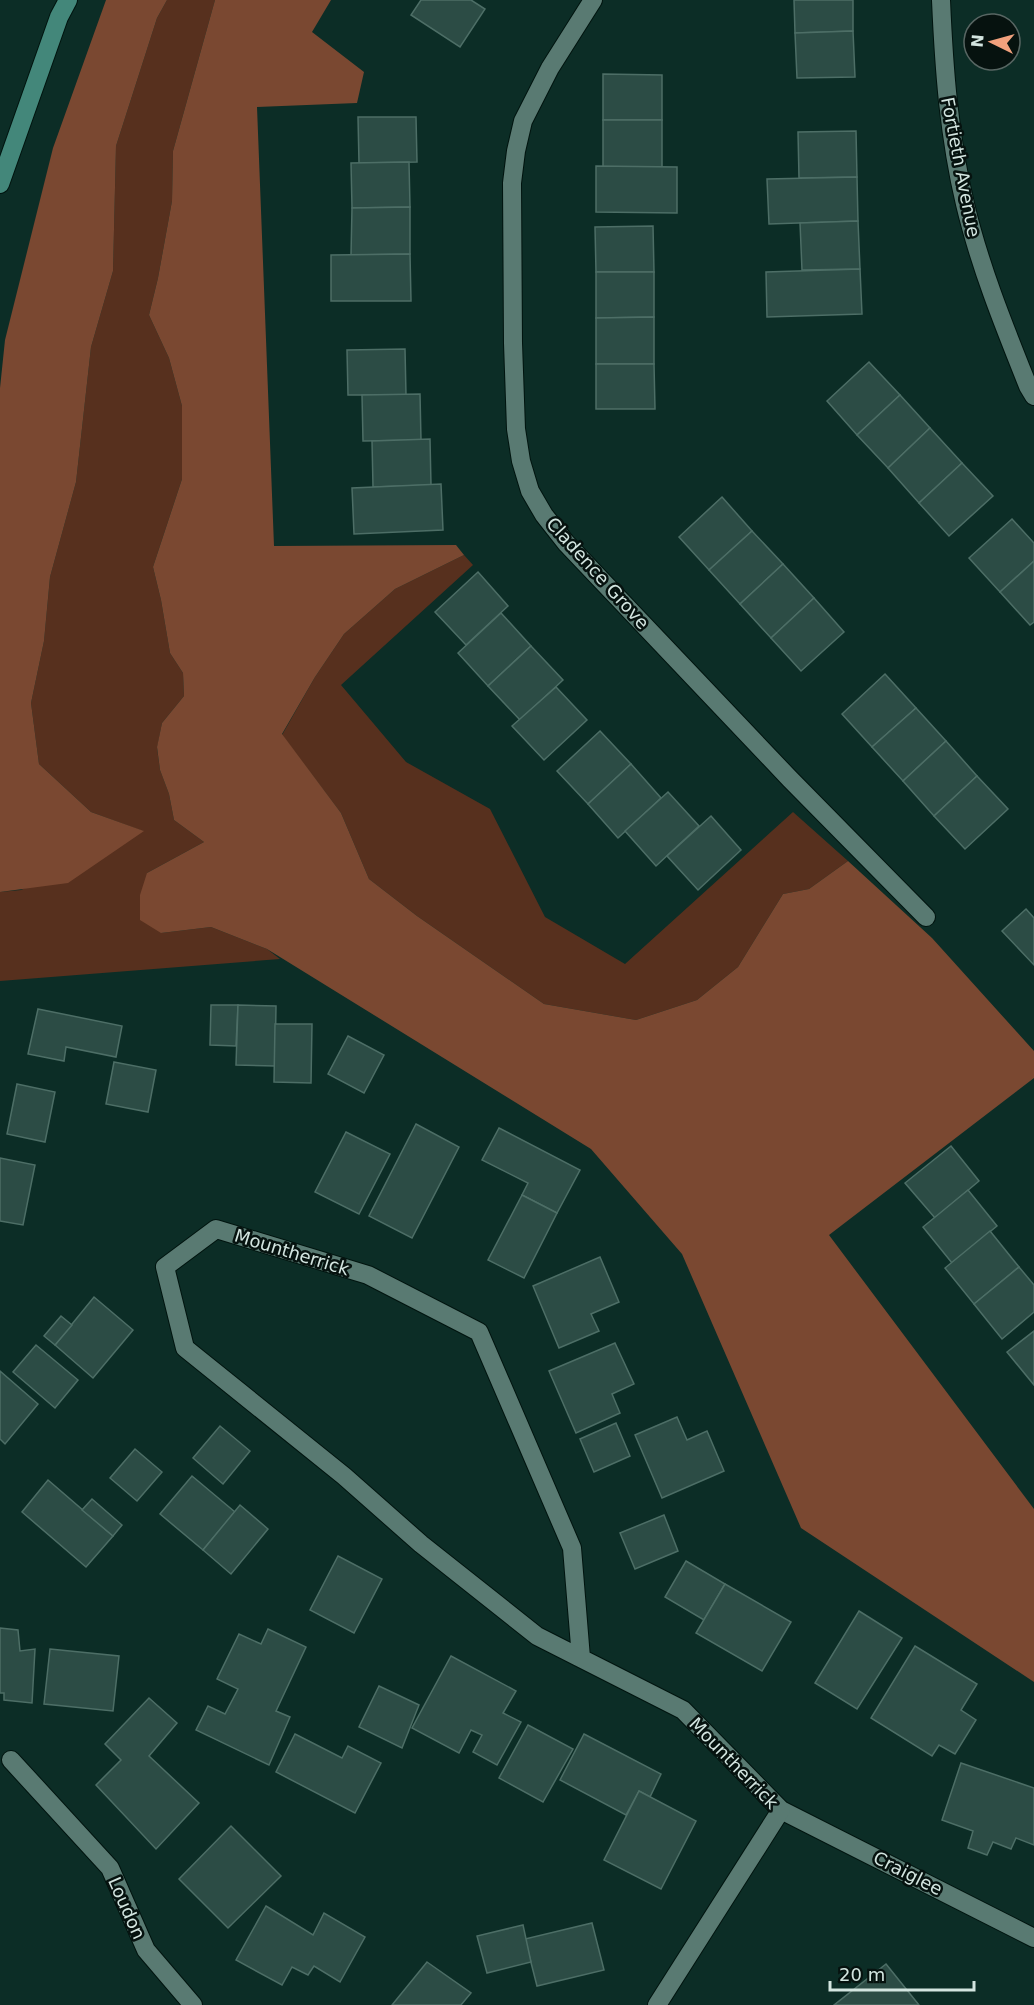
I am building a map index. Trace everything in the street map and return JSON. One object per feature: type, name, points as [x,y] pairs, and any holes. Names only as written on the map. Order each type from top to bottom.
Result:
[{"type":"street","points":[[0,184],[55,28],[68,0]]},
{"type":"street","name":"Cladence Grove","points":[[593,0],[550,68],[523,121],[516,151],[512,183],[516,429],[521,460],[530,491],[544,515],[566,543],[790,779],[926,917]]},
{"type":"street","name":"Fortieth Avenue","points":[[940,0],[946,100],[965,204],[991,296],[1034,396]]},
{"type":"street","name":"Mountherrick","points":[[580,1658],[573,1548],[479,1332],[368,1275],[216,1229],[165,1267],[185,1348],[344,1476],[421,1544],[537,1636],[580,1658],[683,1710],[781,1810],[657,2005]]},
{"type":"street","name":"Loudon","points":[[10,1760],[110,1868],[146,1950],[193,2005]]},
{"type":"street","name":"Craiglee","points":[[781,1810],[1034,1938]]},
{"type":"shaded area","points":[[106,0],[167,0],[157,18],[116,146],[113,271],[91,347],[76,482],[50,577],[44,641],[31,703],[39,764],[91,812],[144,831],[68,883],[0,892],[0,388],[5,340],[53,148]]},
{"type":"shaded area","points":[[167,0],[215,0],[173,151],[172,201],[149,315],[169,358],[182,406],[182,479],[153,567],[170,653],[183,673],[184,696],[162,723],[157,748],[160,770],[169,794],[174,820],[204,842],[147,873],[161,933],[211,927],[267,949],[280,959],[0,981],[0,892],[21,890],[143,831],[91,812],[39,764],[31,703],[44,641],[50,577],[76,482],[91,347],[113,271],[116,146],[157,18]]},
{"type":"shaded area","points":[[215,0],[331,0],[312,32],[364,72],[357,103],[257,107],[274,546],[456,545],[464,555],[395,589],[344,634],[315,677],[282,734],[341,813],[369,879],[417,916],[544,1004],[636,1020],[697,1000],[738,967],[783,894],[809,889],[848,861],[932,938],[1034,1051],[1034,1078],[829,1235],[1034,1509],[1034,1682],[801,1528],[682,1254],[591,1149],[267,949],[211,927],[161,933],[140,920],[140,895],[147,873],[204,842],[174,820],[169,794],[160,770],[157,747],[162,723],[184,696],[183,673],[170,653],[153,567],[182,479],[182,406],[169,358],[149,315],[172,201],[173,151]]},
{"type":"shaded area","points":[[464,555],[473,565],[341,685],[406,762],[490,809],[545,917],[625,964],[793,812],[848,861],[809,889],[783,894],[738,967],[697,1000],[636,1020],[544,1004],[417,916],[369,879],[341,813],[282,735],[315,677],[344,634],[395,589]]},
{"type":"building","points":[[421,0],[471,0],[485,9],[460,47],[411,15]]},
{"type":"building","points":[[794,0],[853,0],[853,31],[795,33]]},
{"type":"building","points":[[853,31],[855,77],[797,78],[795,33]]},
{"type":"building","points":[[603,74],[662,75],[662,120],[603,120]]},
{"type":"building","points":[[358,117],[416,117],[417,162],[359,163]]},
{"type":"building","points":[[603,120],[662,120],[662,167],[603,167]]},
{"type":"building","points":[[856,131],[857,177],[799,178],[798,132]]},
{"type":"building","points":[[409,162],[410,207],[352,208],[351,163]]},
{"type":"building","points":[[596,166],[677,167],[677,213],[596,212]]},
{"type":"building","points":[[857,177],[858,221],[769,224],[767,179]]},
{"type":"building","points":[[410,207],[410,254],[351,255],[352,208]]},
{"type":"building","points":[[858,221],[860,269],[802,270],[800,223]]},
{"type":"building","points":[[653,226],[654,272],[596,272],[595,227]]},
{"type":"building","points":[[410,254],[411,301],[331,301],[331,255]]},
{"type":"building","points":[[860,269],[862,314],[767,317],[766,272]]},
{"type":"building","points":[[596,272],[654,272],[654,317],[596,318]]},
{"type":"building","points":[[654,317],[654,364],[596,364],[596,318]]},
{"type":"building","points":[[405,349],[406,395],[348,395],[347,350]]},
{"type":"building","points":[[869,362],[900,395],[857,435],[827,401]]},
{"type":"building","points":[[596,364],[654,364],[655,409],[596,409]]},
{"type":"building","points":[[420,394],[421,440],[363,441],[362,395]]},
{"type":"building","points":[[900,395],[930,428],[888,468],[857,435]]},
{"type":"building","points":[[930,428],[962,463],[919,503],[888,468]]},
{"type":"building","points":[[430,439],[431,485],[373,487],[372,441]]},
{"type":"building","points":[[962,463],[993,496],[949,536],[919,503]]},
{"type":"building","points":[[441,484],[443,530],[354,534],[352,488]]},
{"type":"building","points":[[722,497],[752,531],[709,570],[679,537]]},
{"type":"building","points":[[1012,519],[1034,543],[1034,561],[1000,592],[969,558]]},
{"type":"building","points":[[752,531],[783,564],[740,604],[709,570]]},
{"type":"building","points":[[1034,561],[1034,622],[1030,625],[1000,592]]},
{"type":"building","points":[[783,564],[814,598],[771,638],[740,604]]},
{"type":"building","points":[[478,572],[508,606],[466,645],[435,612]]},
{"type":"building","points":[[814,598],[844,632],[801,671],[771,638]]},
{"type":"building","points":[[501,613],[531,646],[488,686],[458,653]]},
{"type":"building","points":[[531,646],[563,680],[520,720],[488,686]]},
{"type":"building","points":[[885,674],[916,708],[872,747],[842,714]]},
{"type":"building","points":[[556,687],[587,720],[544,760],[512,726]]},
{"type":"building","points":[[916,708],[946,741],[903,781],[872,747]]},
{"type":"building","points":[[600,731],[631,764],[588,804],[557,771]]},
{"type":"building","points":[[946,741],[977,776],[934,816],[903,781]]},
{"type":"building","points":[[631,764],[661,798],[618,838],[588,804]]},
{"type":"building","points":[[977,776],[1008,809],[965,849],[934,816]]},
{"type":"building","points":[[668,792],[699,826],[656,866],[625,831]]},
{"type":"building","points":[[711,816],[741,850],[698,890],[667,856]]},
{"type":"building","points":[[1026,909],[1034,918],[1034,965],[1002,931]]},
{"type":"building","points":[[211,1005],[238,1005],[236,1046],[210,1045]]},
{"type":"building","points":[[238,1005],[276,1006],[275,1066],[236,1065]]},
{"type":"building","points":[[38,1009],[122,1026],[116,1057],[66,1047],[64,1061],[28,1054]]},
{"type":"building","points":[[275,1024],[312,1024],[311,1083],[274,1082]]},
{"type":"building","points":[[348,1036],[384,1055],[364,1093],[328,1074]]},
{"type":"building","points":[[114,1062],[156,1070],[148,1112],[106,1104]]},
{"type":"building","points":[[17,1084],[55,1092],[45,1142],[7,1134]]},
{"type":"building","points":[[416,1124],[459,1147],[412,1238],[369,1216]]},
{"type":"building","points":[[499,1128],[580,1170],[557,1213],[522,1195],[528,1183],[482,1160]]},
{"type":"building","points":[[346,1132],[390,1154],[359,1214],[315,1192]]},
{"type":"building","points":[[951,1146],[979,1181],[935,1218],[905,1183]]},
{"type":"building","points":[[0,1158],[35,1165],[23,1225],[0,1221]]},
{"type":"building","points":[[968,1190],[997,1226],[952,1263],[923,1227]]},
{"type":"building","points":[[522,1195],[557,1213],[524,1278],[488,1260]]},
{"type":"building","points":[[990,1231],[1019,1267],[974,1304],[945,1268]]},
{"type":"building","points":[[600,1257],[619,1302],[591,1314],[599,1331],[559,1348],[533,1286]]},
{"type":"building","points":[[1019,1267],[1034,1285],[1034,1312],[1002,1339],[974,1304]]},
{"type":"building","points":[[94,1297],[133,1330],[93,1378],[55,1345]]},
{"type":"building","points":[[61,1316],[72,1325],[55,1345],[44,1336]]},
{"type":"building","points":[[1034,1331],[1034,1385],[1007,1352]]},
{"type":"building","points":[[615,1343],[634,1384],[612,1394],[620,1413],[576,1433],[549,1371]]},
{"type":"building","points":[[36,1345],[78,1380],[55,1408],[13,1372]]},
{"type":"building","points":[[0,1371],[38,1404],[5,1444],[0,1439]]},
{"type":"building","points":[[677,1417],[687,1440],[707,1431],[724,1471],[662,1498],[635,1435]]},
{"type":"building","points":[[616,1423],[630,1456],[594,1472],[580,1439]]},
{"type":"building","points":[[220,1426],[250,1451],[223,1484],[193,1458]]},
{"type":"building","points":[[135,1449],[162,1472],[137,1501],[110,1478]]},
{"type":"building","points":[[192,1476],[235,1512],[203,1550],[160,1514]]},
{"type":"building","points":[[48,1480],[113,1536],[86,1567],[22,1512]]},
{"type":"building","points":[[92,1499],[122,1525],[113,1536],[82,1510]]},
{"type":"building","points":[[240,1505],[268,1529],[231,1574],[203,1550]]},
{"type":"building","points":[[664,1515],[678,1551],[635,1569],[620,1533]]},
{"type":"building","points":[[338,1556],[382,1579],[354,1633],[310,1610]]},
{"type":"building","points":[[686,1561],[725,1584],[704,1620],[665,1597]]},
{"type":"building","points":[[725,1584],[791,1622],[762,1671],[696,1633]]},
{"type":"building","points":[[859,1611],[902,1638],[857,1709],[815,1683]]},
{"type":"building","points":[[0,1628],[18,1630],[20,1651],[35,1649],[32,1703],[4,1700],[4,1693],[0,1693]]},
{"type":"building","points":[[268,1629],[306,1647],[276,1711],[290,1717],[269,1765],[196,1730],[208,1706],[225,1714],[238,1689],[217,1679],[239,1634],[261,1644]]},
{"type":"building","points":[[915,1646],[977,1684],[961,1710],[976,1720],[955,1754],[939,1745],[932,1756],[871,1718]]},
{"type":"building","points":[[50,1649],[119,1656],[113,1711],[44,1704]]},
{"type":"building","points":[[451,1656],[516,1691],[503,1713],[521,1722],[497,1765],[473,1752],[482,1735],[471,1730],[459,1753],[412,1728]]},
{"type":"building","points":[[379,1686],[419,1705],[402,1748],[359,1727]]},
{"type":"building","points":[[149,1698],[177,1723],[149,1756],[199,1803],[156,1849],[96,1785],[121,1760],[105,1744]]},
{"type":"building","points":[[528,1725],[573,1749],[543,1802],[499,1778]]},
{"type":"building","points":[[295,1734],[342,1758],[348,1746],[381,1763],[355,1813],[276,1772]]},
{"type":"building","points":[[584,1734],[661,1774],[650,1797],[639,1791],[626,1815],[560,1780]]},
{"type":"building","points":[[961,1763],[1034,1788],[1034,1845],[1016,1838],[1011,1849],[993,1842],[987,1855],[968,1848],[973,1831],[942,1820]]},
{"type":"building","points":[[639,1791],[696,1821],[661,1889],[604,1860]]},
{"type":"building","points":[[231,1826],[281,1876],[228,1928],[179,1879]]},
{"type":"building","points":[[266,1906],[313,1935],[324,1913],[365,1937],[340,1982],[314,1966],[308,1975],[292,1967],[282,1985],[236,1960]]},
{"type":"building","points":[[592,1923],[604,1970],[537,1986],[525,1939]]},
{"type":"building","points":[[523,1925],[531,1962],[487,1973],[477,1936]]},
{"type":"building","points":[[427,1962],[471,1993],[461,2005],[392,2005]]},
{"type":"building","points":[[886,1964],[919,2005],[834,2005]]}]
